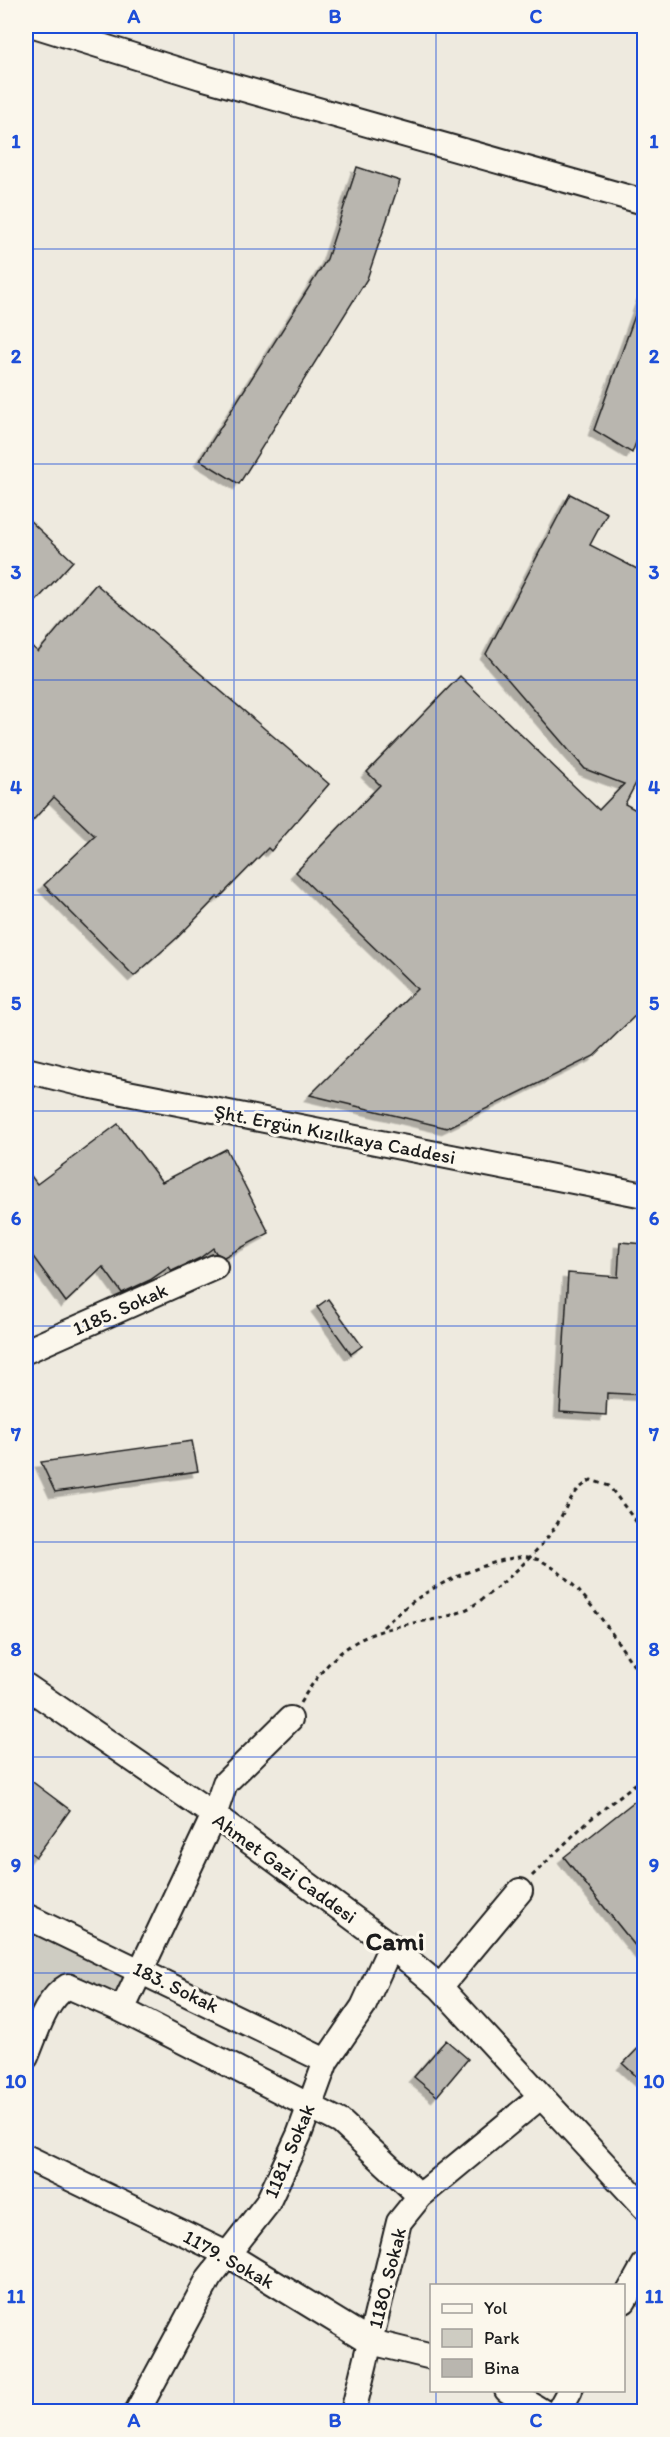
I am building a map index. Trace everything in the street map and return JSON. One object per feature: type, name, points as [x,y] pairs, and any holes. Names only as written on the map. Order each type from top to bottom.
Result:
[{"type":"street","points":[[37,26],[201,77],[645,202]]},
{"type":"street","name":"Şht. Ergün Kızılkaya Caddesi","points":[[26,1070],[87,1085],[645,1195]]},
{"type":"street","name":"1185. Sokak","points":[[26,1351],[215,1267]]},
{"type":"street","name":"Ahmet Gazi Caddesi","points":[[26,1686],[214,1815],[392,1946],[440,1987],[540,2097],[645,2207]]},
{"type":"street","points":[[122,2010],[214,1815],[225,1783],[290,1719]]},
{"type":"street","points":[[440,1987],[520,1892]]},
{"type":"street","name":"183. Sokak","points":[[26,1916],[142,1970],[326,2061]]},
{"type":"street","name":"1181. Sokak","points":[[137,2412],[209,2278],[267,2204],[299,2135],[326,2061],[363,2007],[392,1946]]},
{"type":"street","points":[[26,2057],[51,2001],[68,1986],[122,2010],[340,2122],[420,2196]]},
{"type":"street","name":"1180. Sokak","points":[[353,2412],[399,2222],[420,2196],[540,2097]]},
{"type":"street","name":"1179. Sokak","points":[[26,2157],[227,2254],[371,2342],[430,2357]]},
{"type":"street","points":[[625,2299],[645,2265]]},
{"type":"street","points":[[509,2392],[543,2412]]},
{"type":"street","points":[[558,2412],[569,2392]]},
{"type":"path","points":[[290,1719],[317,1675],[340,1650],[382,1629],[435,1619],[472,1606],[528,1557],[551,1533],[577,1488],[591,1480],[609,1486],[645,1532]]},
{"type":"path","points":[[382,1629],[413,1599],[441,1583],[486,1565],[528,1557],[558,1571],[578,1589],[645,1681]]},
{"type":"path","points":[[520,1892],[541,1866],[587,1822],[645,1777]]},
{"type":"green space","points":[[26,1916],[142,1970],[122,2010],[69,1986],[26,2057]]},
{"type":"building","points":[[357,167],[400,181],[367,279],[239,484],[200,460],[327,259]]},
{"type":"building","points":[[643,293],[645,419],[632,453],[594,430]]},
{"type":"building","points":[[570,494],[607,513],[590,545],[645,573],[645,766],[625,804],[645,815],[645,1006],[594,1056],[447,1128],[310,1095],[417,989],[296,872],[380,785],[367,772],[460,676],[599,810],[624,784],[585,769],[486,654]]},
{"type":"building","points":[[26,517],[73,561],[26,612]]},
{"type":"building","points":[[96,584],[329,784],[271,851],[268,848],[219,898],[217,897],[178,937],[134,976],[44,885],[95,836],[54,797],[26,828],[26,641],[38,652]]},
{"type":"building","points":[[118,1124],[162,1182],[226,1149],[269,1233],[224,1257],[216,1253],[213,1248],[200,1258],[172,1271],[169,1267],[150,1280],[122,1293],[103,1267],[66,1302],[26,1247],[26,1169],[37,1184]]},
{"type":"building","points":[[620,1242],[645,1244],[645,1395],[607,1393],[606,1415],[560,1412],[568,1273],[618,1277]]},
{"type":"building","points":[[328,1299],[362,1346],[351,1354],[317,1307]]},
{"type":"building","points":[[192,1441],[198,1471],[55,1492],[41,1462]]},
{"type":"building","points":[[26,1777],[70,1810],[36,1857],[26,1849]]},
{"type":"building","points":[[645,1793],[645,1958],[564,1857]]},
{"type":"building","points":[[446,2040],[468,2059],[437,2096],[414,2077]]},
{"type":"building","points":[[645,2041],[645,2084],[623,2064]]},
{"type":"district","name":"Cami","points":[[395,1941]]}]
